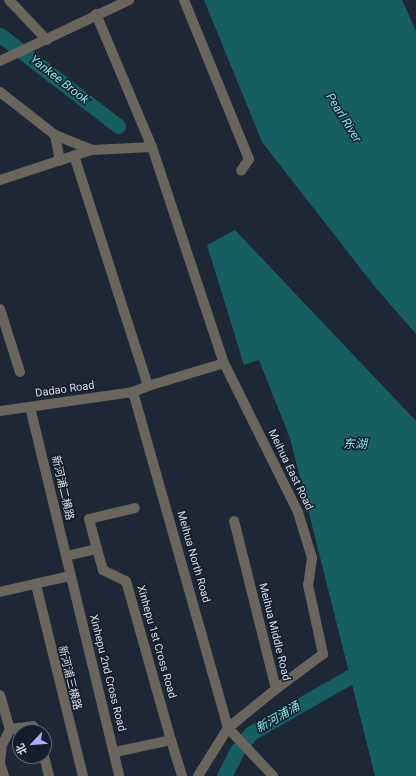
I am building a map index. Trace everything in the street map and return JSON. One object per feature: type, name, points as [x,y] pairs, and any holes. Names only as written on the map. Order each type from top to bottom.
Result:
[{"type":"street","points":[[9,0],[47,40]]},
{"type":"street","points":[[0,61],[47,40],[96,14],[129,0]]},
{"type":"street","points":[[184,0],[249,159],[241,171]]},
{"type":"street","points":[[96,14],[152,147],[224,363]]},
{"type":"street","points":[[0,92],[55,134],[92,150]]},
{"type":"street","points":[[55,134],[60,161]]},
{"type":"street","points":[[0,180],[92,150],[152,147]]},
{"type":"street","points":[[74,156],[148,386]]},
{"type":"street","points":[[0,309],[4,332],[20,372]]},
{"type":"street","name":"Dadao Road","points":[[0,411],[133,392],[224,363]]},
{"type":"street","name":"Meihua East Road","points":[[224,363],[298,512],[312,558],[308,585],[323,654],[276,689]]},
{"type":"street","name":"Meihua North Road","points":[[133,392],[228,728],[235,738],[273,776]]},
{"type":"street","name":"新河浦二横路","points":[[30,407],[70,576]]},
{"type":"street","points":[[66,556],[98,549],[90,519],[135,508]]},
{"type":"street","name":"Meihua Middle Road","points":[[198,776],[228,728],[276,689],[234,521]]},
{"type":"street","name":"Xinhepu 1st Cross Road","points":[[98,549],[103,570],[126,581],[171,740]]},
{"type":"street","points":[[0,592],[70,576]]},
{"type":"street","name":"Xinhepu 2nd Cross Road","points":[[70,576],[115,752],[119,776]]},
{"type":"street","name":"新河浦三横路","points":[[36,585],[83,776]]},
{"type":"street","points":[[0,694],[10,729],[2,745],[0,763],[4,776]]},
{"type":"street","points":[[115,752],[171,740],[182,776]]},
{"type":"street","points":[[46,764],[49,776]]},
{"type":"water","name":"Pearl River","points":[[204,0],[402,0],[416,31],[416,334],[375,287],[262,142]]},
{"type":"water","name":"东湖","points":[[235,230],[416,421],[416,776],[375,776],[290,438],[259,360],[244,365],[207,245]]},
{"type":"waterway","name":"Yankee Brook","points":[[0,35],[118,126]]},
{"type":"waterway","name":"新河浦涌","points":[[224,776],[236,752],[251,733],[349,677]]}]
